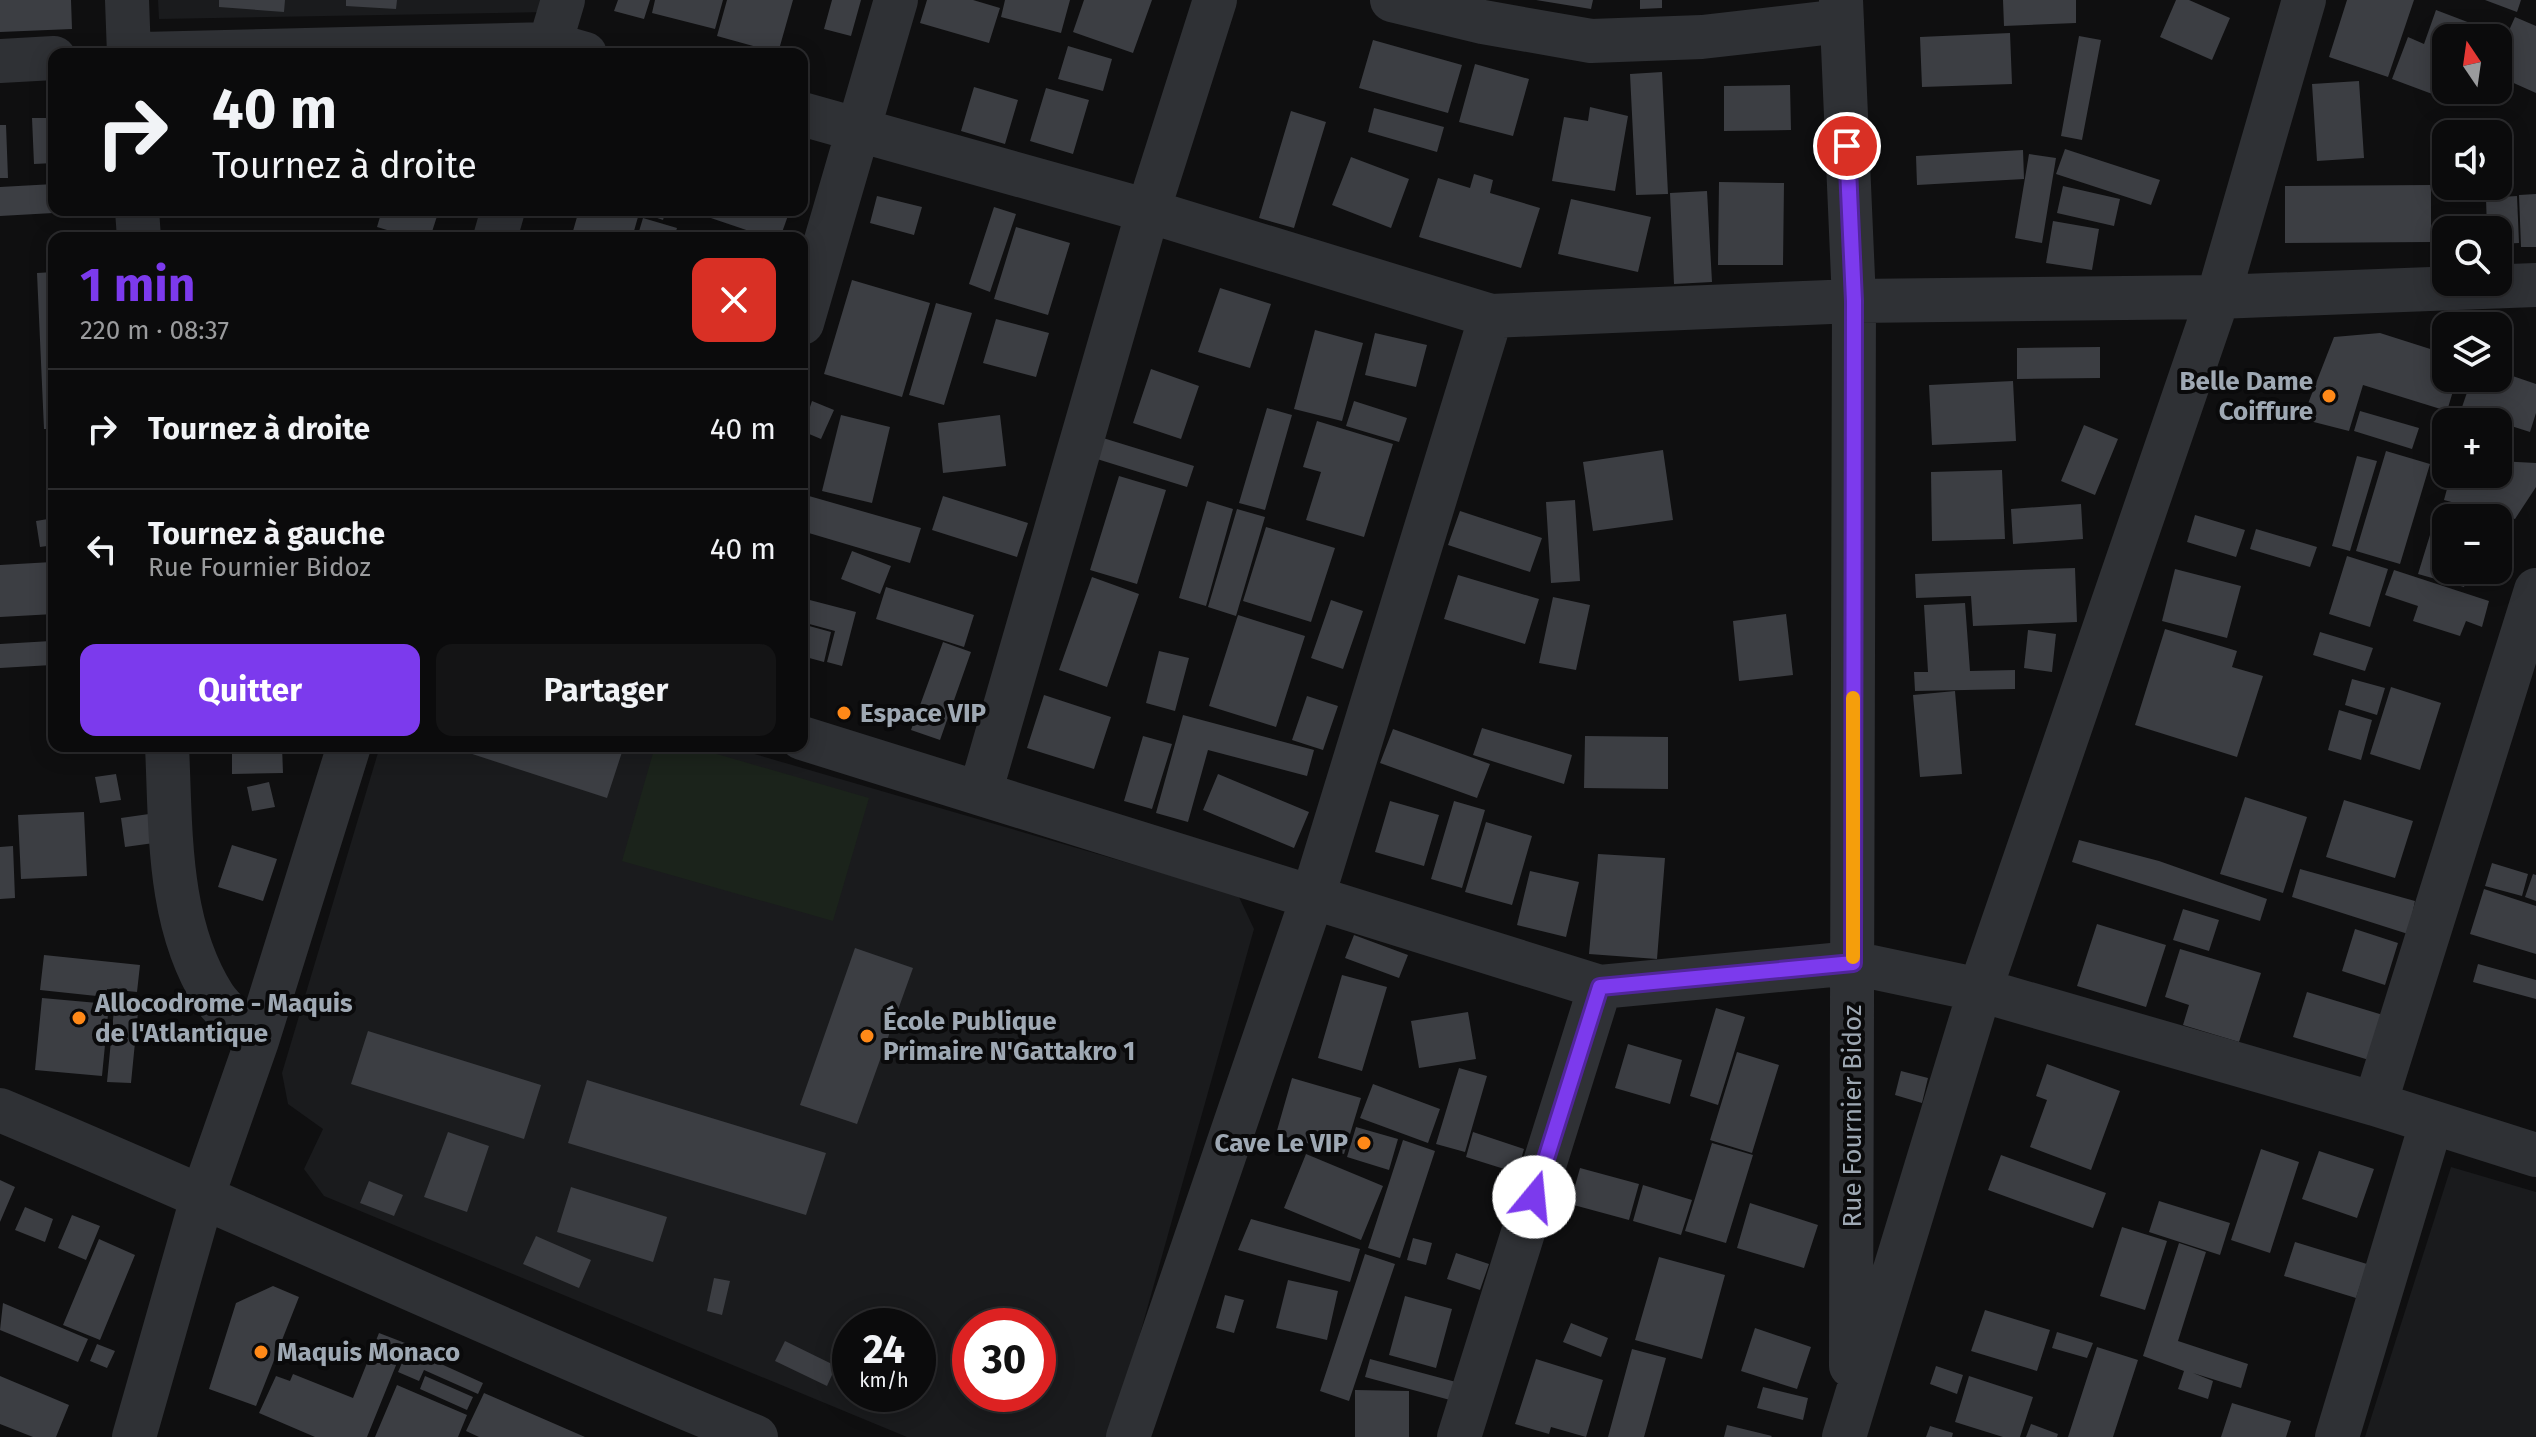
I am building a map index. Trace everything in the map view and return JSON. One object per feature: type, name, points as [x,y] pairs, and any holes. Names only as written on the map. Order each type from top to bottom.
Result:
[{"type":"street","points":[[127,0],[129,48]]},
{"type":"street","points":[[561,48],[563,0]]},
{"type":"street","points":[[808,303],[896,0]]},
{"type":"street","points":[[980,793],[1148,211],[1215,0]]},
{"type":"street","points":[[1392,0],[1483,22],[1591,41],[1702,37],[1842,11]]},
{"type":"street","points":[[1847,1427],[1980,990],[2218,297],[2304,0]]},
{"type":"street","name":"Rue Fournier Bidoz","points":[[1842,11],[1854,301],[1853,963],[1847,1427]]},
{"type":"street","points":[[0,61],[48,58]]},
{"type":"street","points":[[808,116],[1148,211],[1491,316],[1854,301],[2218,297],[2536,285]]},
{"type":"street","points":[[1128,1437],[1313,896],[1491,316]]},
{"type":"street","points":[[2375,1104],[2536,590]]},
{"type":"street","points":[[808,740],[1600,987],[1853,963],[1980,990],[2375,1104],[2536,1155]]},
{"type":"street","points":[[167,752],[173,869],[188,945],[215,998],[257,1041]]},
{"type":"street","points":[[134,1437],[203,1195],[257,1041],[347,752]]},
{"type":"street","points":[[1459,1437],[1600,987]]},
{"type":"street","points":[[0,1110],[203,1195],[630,1386],[756,1437]]},
{"type":"street","points":[[2337,1437],[2431,1124]]},
{"type":"shaded area","points":[[158,0],[549,0],[546,12],[159,19]]},
{"type":"shaded area","points":[[378,752],[748,752],[1238,895],[1254,929],[1111,1437],[907,1437],[847,1412],[936,1412],[936,1308],[832,1308],[832,1406],[324,1196],[304,1169],[323,1129],[288,1104],[282,1073]]},
{"type":"shaded area","points":[[653,752],[710,752],[869,798],[833,921],[622,861]]},
{"type":"shaded area","points":[[2451,1167],[2536,1192],[2536,1437],[2365,1437]]},
{"type":"building","points":[[0,0],[71,0],[72,29],[0,32]]},
{"type":"building","points":[[219,0],[285,0],[284,12],[219,7]]},
{"type":"building","points":[[346,0],[397,0],[396,9],[346,6]]},
{"type":"building","points":[[618,0],[650,0],[644,19],[614,11]]},
{"type":"building","points":[[655,0],[723,0],[715,29],[652,13]]},
{"type":"building","points":[[727,0],[793,0],[779,48],[760,48],[717,36]]},
{"type":"building","points":[[832,0],[861,0],[851,36],[824,29]]},
{"type":"building","points":[[927,0],[973,0],[1000,8],[989,43],[920,23]]},
{"type":"building","points":[[1005,0],[1070,0],[1061,33],[1001,17]]},
{"type":"building","points":[[1084,0],[1152,0],[1133,53],[1073,32]]},
{"type":"building","points":[[1536,0],[1593,0],[1591,9]]},
{"type":"building","points":[[1640,0],[1662,0],[1662,8],[1640,9]]},
{"type":"building","points":[[2003,0],[2076,0],[2076,23],[2004,26]]},
{"type":"building","points":[[2176,0],[2189,0],[2230,18],[2212,60],[2160,37]]},
{"type":"building","points":[[2347,0],[2414,0],[2388,77],[2329,57]]},
{"type":"building","points":[[2485,0],[2521,0],[2517,12]]},
{"type":"building","points":[[2436,10],[2473,24],[2432,24],[2432,94],[2392,79],[2408,37],[2424,44]]},
{"type":"building","points":[[2515,17],[2536,26],[2536,93],[2512,82],[2512,24]]},
{"type":"building","points":[[2010,33],[2012,84],[1922,87],[1920,37]]},
{"type":"building","points":[[2079,36],[2101,40],[2082,140],[2061,136]]},
{"type":"building","points":[[1373,40],[1462,65],[1448,113],[1359,88]]},
{"type":"building","points":[[1068,46],[1112,59],[1103,91],[1058,79]]},
{"type":"building","points":[[1475,64],[1529,79],[1513,136],[1459,122]]},
{"type":"building","points":[[1662,72],[1668,194],[1636,195],[1630,74]]},
{"type":"building","points":[[2359,81],[2364,158],[2317,161],[2312,84]]},
{"type":"building","points":[[1790,85],[1791,130],[1724,131],[1724,86]]},
{"type":"building","points":[[974,87],[1018,100],[1005,144],[961,131]]},
{"type":"building","points":[[1046,88],[1089,100],[1073,154],[1030,141]]},
{"type":"building","points":[[1590,107],[1628,116],[1615,191],[1552,181],[1564,117],[1588,121]]},
{"type":"building","points":[[1374,108],[1444,127],[1437,152],[1368,132]]},
{"type":"building","points":[[1291,111],[1326,122],[1294,228],[1259,218]]},
{"type":"building","points":[[32,118],[48,118],[48,163],[34,164]]},
{"type":"building","points":[[0,125],[6,125],[8,178],[0,178]]},
{"type":"building","points":[[2065,149],[2160,180],[2151,205],[2056,174]]},
{"type":"building","points":[[2023,150],[2024,179],[1917,185],[1916,156]]},
{"type":"building","points":[[2029,154],[2056,158],[2042,243],[2015,238]]},
{"type":"building","points":[[1351,157],[1409,179],[1391,228],[1332,205]]},
{"type":"building","points":[[1474,174],[1493,180],[1490,193],[1540,208],[1521,268],[1419,237],[1438,178],[1470,188]]},
{"type":"building","points":[[1719,182],[1784,183],[1783,265],[1718,265]]},
{"type":"building","points":[[48,184],[48,213],[0,216],[0,187]]},
{"type":"building","points":[[2431,185],[2431,242],[2285,243],[2285,186]]},
{"type":"building","points":[[2063,186],[2120,199],[2114,226],[2057,213]]},
{"type":"building","points":[[1707,191],[1712,282],[1674,284],[1670,193]]},
{"type":"building","points":[[2536,194],[2536,247],[2521,247],[2519,195]]},
{"type":"building","points":[[877,196],[922,207],[914,235],[870,223]]},
{"type":"building","points":[[2512,196],[2517,196],[2519,243],[2512,243],[2512,216],[2487,216],[2486,200],[2512,200]]},
{"type":"building","points":[[1571,199],[1651,217],[1638,272],[1558,254]]},
{"type":"building","points":[[994,207],[1016,214],[990,292],[969,284]]},
{"type":"building","points":[[380,216],[437,216],[432,232],[394,232],[377,227]]},
{"type":"building","points":[[577,216],[638,217],[634,232],[573,232]]},
{"type":"building","points":[[705,216],[788,216],[782,232],[752,232]]},
{"type":"building","points":[[643,218],[677,228],[676,232],[639,232]]},
{"type":"building","points":[[2053,221],[2099,229],[2092,270],[2046,263]]},
{"type":"building","points":[[1016,227],[1070,243],[1048,315],[994,299]]},
{"type":"building","points":[[48,272],[48,429],[44,429],[37,273]]},
{"type":"building","points":[[852,280],[930,303],[902,397],[824,374]]},
{"type":"building","points":[[1220,288],[1271,304],[1250,368],[1198,352]]},
{"type":"building","points":[[936,303],[972,313],[944,405],[909,395]]},
{"type":"building","points":[[996,319],[1049,333],[1036,377],[983,363]]},
{"type":"building","points":[[1315,330],[1363,343],[1342,421],[1294,409]]},
{"type":"building","points":[[1375,333],[1427,345],[1416,387],[1365,375]]},
{"type":"building","points":[[2380,333],[2432,350],[2432,392],[2453,392],[2448,408],[2437,408],[2363,385],[2349,431],[2302,419],[2334,337]]},
{"type":"building","points":[[2100,347],[2100,378],[2017,379],[2017,348]]},
{"type":"building","points":[[1151,369],[1199,386],[1181,439],[1133,423]]},
{"type":"building","points":[[2512,376],[2536,384],[2536,413],[2530,432],[2512,426],[2512,408],[2462,408],[2467,392],[2512,392]]},
{"type":"building","points":[[2013,381],[2016,441],[1932,445],[1929,385]]},
{"type":"building","points":[[812,401],[834,410],[821,439],[808,434],[808,413]]},
{"type":"building","points":[[1354,401],[1407,418],[1399,442],[1346,426]]},
{"type":"building","points":[[1267,408],[1292,415],[1265,510],[1239,503]]},
{"type":"building","points":[[2360,411],[2419,428],[2412,449],[2354,431]]},
{"type":"building","points":[[841,415],[890,427],[872,503],[822,491]]},
{"type":"building","points":[[1000,415],[1006,466],[943,473],[938,423]]},
{"type":"building","points":[[1317,421],[1393,444],[1364,537],[1306,520],[1321,472],[1303,467]]},
{"type":"building","points":[[2084,425],[2118,439],[2095,495],[2061,481]]},
{"type":"building","points":[[1103,438],[1194,466],[1187,487],[1097,459]]},
{"type":"building","points":[[1663,450],[1673,520],[1593,531],[1583,462]]},
{"type":"building","points":[[2386,451],[2430,464],[2400,564],[2356,551]]},
{"type":"building","points":[[2357,456],[2377,461],[2350,551],[2332,546]]},
{"type":"building","points":[[2512,462],[2536,463],[2536,487],[2515,519],[2512,518],[2512,504],[2459,504],[2444,500],[2447,488],[2512,488]]},
{"type":"building","points":[[2002,470],[2005,539],[1932,541],[1931,472]]},
{"type":"building","points":[[1119,476],[1166,490],[1137,584],[1090,570]]},
{"type":"building","points":[[808,496],[921,528],[910,563],[808,533]]},
{"type":"building","points":[[943,496],[1028,523],[1017,557],[932,530]]},
{"type":"building","points":[[1575,500],[1580,581],[1551,583],[1546,502]]},
{"type":"building","points":[[1207,501],[1233,509],[1206,606],[1179,598]]},
{"type":"building","points":[[2081,504],[2083,539],[2013,544],[2011,509]]},
{"type":"building","points":[[1237,509],[1265,517],[1236,616],[1208,607]]},
{"type":"building","points":[[1460,511],[1542,538],[1530,572],[1448,545]]},
{"type":"building","points":[[2195,515],[2245,530],[2236,557],[2187,542]]},
{"type":"building","points":[[48,519],[48,546],[40,547],[36,521]]},
{"type":"building","points":[[1266,527],[1335,548],[1311,622],[1243,601]]},
{"type":"building","points":[[2256,529],[2317,547],[2310,567],[2250,549]]},
{"type":"building","points":[[2430,535],[2432,536],[2432,578],[2418,574]]},
{"type":"building","points":[[852,551],[891,566],[880,594],[841,579]]},
{"type":"building","points":[[2347,556],[2388,569],[2370,627],[2329,614]]},
{"type":"building","points":[[48,562],[48,614],[0,617],[0,565]]},
{"type":"building","points":[[2075,568],[2077,622],[1973,626],[1971,596],[1916,598],[1915,574]]},
{"type":"building","points":[[2175,569],[2241,586],[2227,638],[2162,621]]},
{"type":"building","points":[[2394,570],[2489,601],[2482,627],[2466,621],[2460,636],[2413,621],[2418,606],[2385,595]]},
{"type":"building","points":[[1458,575],[1539,599],[1525,644],[1444,619]]},
{"type":"building","points":[[1092,577],[1139,594],[1107,687],[1059,670]]},
{"type":"building","points":[[886,587],[974,615],[964,647],[876,619]]},
{"type":"building","points":[[1553,597],[1590,605],[1576,670],[1539,663]]},
{"type":"building","points":[[808,600],[856,612],[842,666],[827,662],[835,631],[808,624]]},
{"type":"building","points":[[1331,600],[1363,611],[1343,669],[1311,658]]},
{"type":"building","points":[[1965,603],[1970,671],[2015,670],[2015,689],[1915,691],[1914,672],[1928,672],[1924,605]]},
{"type":"building","points":[[1786,614],[1793,675],[1739,681],[1733,621]]},
{"type":"building","points":[[1238,615],[1305,636],[1276,727],[1209,706]]},
{"type":"building","points":[[808,626],[831,632],[824,662],[808,658]]},
{"type":"building","points":[[2165,629],[2237,651],[2232,667],[2263,676],[2237,757],[2135,725]]},
{"type":"building","points":[[2028,630],[2056,634],[2052,672],[2024,668]]},
{"type":"building","points":[[2320,632],[2373,648],[2365,671],[2313,655]]},
{"type":"building","points":[[48,641],[48,665],[0,668],[0,644]]},
{"type":"building","points":[[943,642],[971,652],[940,740],[911,730]]},
{"type":"building","points":[[1159,651],[1189,658],[1175,711],[1146,703]]},
{"type":"building","points":[[2352,679],[2385,688],[2377,715],[2345,705]]},
{"type":"building","points":[[2391,687],[2441,703],[2420,770],[2370,754]]},
{"type":"building","points":[[1955,691],[1962,774],[1920,777],[1913,695]]},
{"type":"building","points":[[1044,695],[1111,717],[1094,769],[1027,748]]},
{"type":"building","points":[[1307,696],[1338,706],[1323,750],[1292,740]]},
{"type":"building","points":[[2339,710],[2372,720],[2361,760],[2328,750]]},
{"type":"building","points":[[1183,715],[1314,750],[1307,776],[1208,750],[1188,822],[1156,813]]},
{"type":"building","points":[[1482,728],[1572,755],[1564,784],[1473,755]]},
{"type":"building","points":[[1393,729],[1490,764],[1477,798],[1380,763]]},
{"type":"building","points":[[1143,736],[1172,744],[1152,809],[1124,801]]},
{"type":"building","points":[[1585,736],[1668,737],[1668,789],[1584,788]]},
{"type":"building","points":[[232,752],[282,752],[283,773],[232,774]]},
{"type":"building","points":[[466,752],[622,752],[607,798]]},
{"type":"building","points":[[116,774],[121,800],[100,803],[95,777]]},
{"type":"building","points":[[1218,774],[1309,812],[1294,848],[1203,810]]},
{"type":"building","points":[[269,782],[275,807],[252,811],[247,787]]},
{"type":"building","points":[[2245,797],[2307,817],[2283,893],[2220,874]]},
{"type":"building","points":[[2344,800],[2413,821],[2395,878],[2326,857]]},
{"type":"building","points":[[1390,801],[1439,815],[1424,866],[1375,852]]},
{"type":"building","points":[[1454,801],[1485,810],[1462,888],[1431,879]]},
{"type":"building","points":[[84,812],[87,876],[21,879],[18,815]]},
{"type":"building","points":[[149,814],[154,843],[125,847],[121,818]]},
{"type":"building","points":[[1486,822],[1532,836],[1512,905],[1465,892]]},
{"type":"building","points":[[2079,840],[2159,861],[2267,899],[2260,921],[2072,862]]},
{"type":"building","points":[[232,845],[277,859],[263,901],[218,887]]},
{"type":"building","points":[[13,846],[15,898],[0,899],[0,847]]},
{"type":"building","points":[[1598,854],[1665,858],[1657,959],[1589,954]]},
{"type":"building","points":[[2492,863],[2528,874],[2522,896],[2485,886]]},
{"type":"building","points":[[2300,869],[2415,901],[2408,934],[2292,897]]},
{"type":"building","points":[[1530,871],[1579,882],[1566,937],[1517,925]]},
{"type":"building","points":[[2533,874],[2536,875],[2536,901],[2525,897]]},
{"type":"building","points":[[2484,889],[2536,906],[2536,954],[2470,934]]},
{"type":"building","points":[[2183,909],[2219,920],[2209,951],[2173,940]]},
{"type":"building","points":[[2097,924],[2166,945],[2146,1007],[2077,986]]},
{"type":"building","points":[[2355,929],[2398,943],[2385,985],[2342,971]]},
{"type":"building","points":[[1354,935],[1408,955],[1399,978],[1345,958]]},
{"type":"building","points":[[855,948],[913,968],[857,1124],[800,1105]]},
{"type":"building","points":[[2180,949],[2261,973],[2239,1042],[2183,1025],[2189,1005],[2165,997]]},
{"type":"building","points":[[44,955],[140,965],[137,992],[107,989],[106,997],[40,990]]},
{"type":"building","points":[[2478,964],[2536,980],[2536,999],[2473,982]]},
{"type":"building","points":[[1342,975],[1387,987],[1362,1071],[1318,1058]]},
{"type":"building","points":[[2307,992],[2383,1015],[2369,1060],[2293,1037]]},
{"type":"building","points":[[42,998],[109,1004],[102,1076],[35,1070]]},
{"type":"building","points":[[115,999],[139,1002],[131,1083],[107,1082]]},
{"type":"building","points":[[1716,1008],[1745,1017],[1718,1105],[1690,1096]]},
{"type":"building","points":[[1468,1012],[1476,1059],[1419,1068],[1411,1021]]},
{"type":"building","points":[[368,1031],[541,1085],[524,1139],[351,1084]]},
{"type":"building","points":[[1628,1044],[1682,1060],[1670,1104],[1615,1088]]},
{"type":"building","points":[[1737,1052],[1779,1065],[1752,1153],[1710,1140]]},
{"type":"building","points":[[2047,1064],[2120,1091],[2091,1170],[2030,1147],[2047,1100],[2036,1096]]},
{"type":"building","points":[[1459,1068],[1487,1076],[1465,1152],[1436,1144]]},
{"type":"building","points":[[1901,1071],[1928,1078],[1922,1103],[1895,1095]]},
{"type":"building","points":[[1292,1078],[1361,1098],[1344,1154],[1276,1134]]},
{"type":"building","points":[[587,1080],[826,1153],[806,1215],[568,1143]]},
{"type":"building","points":[[1373,1084],[1440,1109],[1428,1143],[1360,1118]]},
{"type":"building","points":[[1356,1127],[1398,1139],[1389,1170],[1347,1157]]},
{"type":"building","points":[[448,1132],[489,1146],[467,1212],[424,1197]]},
{"type":"building","points":[[1473,1132],[1524,1149],[1517,1173],[1466,1157]]},
{"type":"building","points":[[1403,1140],[1435,1151],[1400,1258],[1368,1248]]},
{"type":"building","points":[[1712,1143],[1753,1155],[1726,1243],[1685,1231]]},
{"type":"building","points":[[2261,1149],[2299,1162],[2270,1253],[2231,1240]]},
{"type":"building","points":[[2319,1151],[2374,1169],[2357,1218],[2302,1199]]},
{"type":"building","points":[[1306,1154],[1383,1186],[1361,1240],[1284,1208]]},
{"type":"building","points":[[2001,1155],[2106,1193],[2093,1228],[1988,1190]]},
{"type":"building","points":[[1580,1168],[1639,1184],[1629,1220],[1570,1204]]},
{"type":"building","points":[[0,1180],[15,1187],[0,1222]]},
{"type":"building","points":[[369,1181],[403,1195],[394,1216],[360,1203]]},
{"type":"building","points":[[1643,1185],[1692,1200],[1681,1235],[1633,1221]]},
{"type":"building","points":[[571,1187],[667,1217],[653,1262],[557,1232]]},
{"type":"building","points":[[2159,1201],[2230,1223],[2220,1255],[2149,1232]]},
{"type":"building","points":[[1750,1203],[1818,1225],[1804,1268],[1737,1248]]},
{"type":"building","points":[[25,1207],[53,1219],[45,1242],[15,1230]]},
{"type":"building","points":[[72,1215],[100,1226],[86,1260],[58,1248]]},
{"type":"building","points":[[1251,1219],[1360,1249],[1350,1282],[1238,1250]]},
{"type":"building","points":[[2122,1227],[2167,1241],[2145,1310],[2100,1296]]},
{"type":"building","points":[[536,1236],[591,1260],[579,1288],[523,1264]]},
{"type":"building","points":[[1413,1238],[1432,1243],[1426,1265],[1407,1260]]},
{"type":"building","points":[[99,1239],[135,1255],[100,1340],[63,1325]]},
{"type":"building","points":[[2295,1242],[2367,1264],[2356,1298],[2284,1276]]},
{"type":"building","points":[[2179,1243],[2206,1252],[2178,1341],[2248,1364],[2241,1388],[2193,1373],[2213,1381],[2208,1399],[2178,1389],[2184,1371],[2143,1356]]},
{"type":"building","points":[[1456,1253],[1489,1264],[1480,1290],[1447,1279]]},
{"type":"building","points":[[1365,1254],[1395,1264],[1349,1401],[1320,1391]]},
{"type":"building","points":[[1659,1257],[1725,1275],[1702,1359],[1635,1340]]},
{"type":"building","points":[[714,1278],[730,1281],[722,1315],[707,1311]]},
{"type":"building","points":[[1288,1280],[1338,1291],[1327,1340],[1276,1328]]},
{"type":"building","points":[[273,1286],[299,1297],[256,1406],[209,1389],[236,1303]]},
{"type":"building","points":[[1225,1295],[1244,1300],[1234,1333],[1216,1328]]},
{"type":"building","points":[[1405,1296],[1452,1309],[1436,1368],[1389,1355]]},
{"type":"building","points":[[3,1303],[88,1339],[78,1362],[0,1330]]},
{"type":"building","points":[[1985,1310],[2050,1330],[2037,1371],[1971,1351]]},
{"type":"building","points":[[1571,1323],[1608,1338],[1601,1357],[1563,1342]]},
{"type":"building","points":[[1755,1328],[1811,1347],[1797,1389],[1741,1371]]},
{"type":"building","points":[[2057,1332],[2093,1343],[2087,1358],[2052,1348]]},
{"type":"building","points":[[379,1333],[405,1343],[367,1437],[315,1437],[259,1413],[276,1376],[290,1381],[293,1374],[353,1398]]},
{"type":"building","points":[[785,1341],[832,1364],[832,1375],[827,1386],[775,1361]]},
{"type":"building","points":[[97,1344],[115,1351],[107,1368],[90,1361]]},
{"type":"building","points":[[2097,1347],[2138,1360],[2113,1437],[2068,1437]]},
{"type":"building","points":[[408,1349],[483,1383],[478,1394],[424,1370],[419,1381],[398,1372]]},
{"type":"building","points":[[1632,1349],[1666,1358],[1644,1437],[1608,1437]]},
{"type":"building","points":[[1370,1359],[1456,1382],[1450,1400],[1365,1377]]},
{"type":"building","points":[[1536,1359],[1603,1380],[1586,1437],[1551,1427],[1549,1434],[1515,1424]]},
{"type":"building","points":[[1936,1366],[1963,1375],[1957,1394],[1930,1384]]},
{"type":"building","points":[[0,1376],[69,1405],[56,1437],[33,1437],[0,1424]]},
{"type":"building","points":[[425,1376],[473,1397],[467,1410],[420,1389]]},
{"type":"building","points":[[1969,1376],[2033,1397],[2020,1437],[2003,1437],[1955,1422]]},
{"type":"building","points":[[397,1385],[467,1415],[458,1437],[375,1437]]},
{"type":"building","points":[[1763,1387],[1808,1398],[1803,1420],[1757,1408]]},
{"type":"building","points":[[1355,1390],[1409,1391],[1409,1437],[1355,1437]]},
{"type":"building","points":[[484,1393],[585,1437],[479,1437],[466,1431]]},
{"type":"building","points":[[2232,1403],[2291,1421],[2286,1437],[2221,1437]]},
{"type":"building","points":[[2031,1424],[2058,1434],[2057,1437],[2026,1437]]},
{"type":"building","points":[[1727,1425],[1772,1436],[1724,1437]]},
{"type":"building","points":[[1930,1426],[1953,1433],[1952,1437],[1926,1437]]},
{"type":"slow traffic","points":[[1853,698],[1853,957]]},
{"type":"place","name":"Belle Dame Coiffure","points":[[2329,396]]},
{"type":"place","name":"Espace VIP","points":[[844,713]]},
{"type":"place","name":"Allocodrome - Maquis de l'Atlantique","points":[[79,1018]]},
{"type":"place","name":"École Publique Primaire N'Gattakro 1","points":[[867,1036]]},
{"type":"place","name":"Cave Le VIP","points":[[1364,1143]]},
{"type":"place","name":"Maquis Monaco","points":[[261,1352]]},
{"type":"route","points":[[1534,1197],[1600,987],[1853,963],[1854,301],[1847,146]]}]
